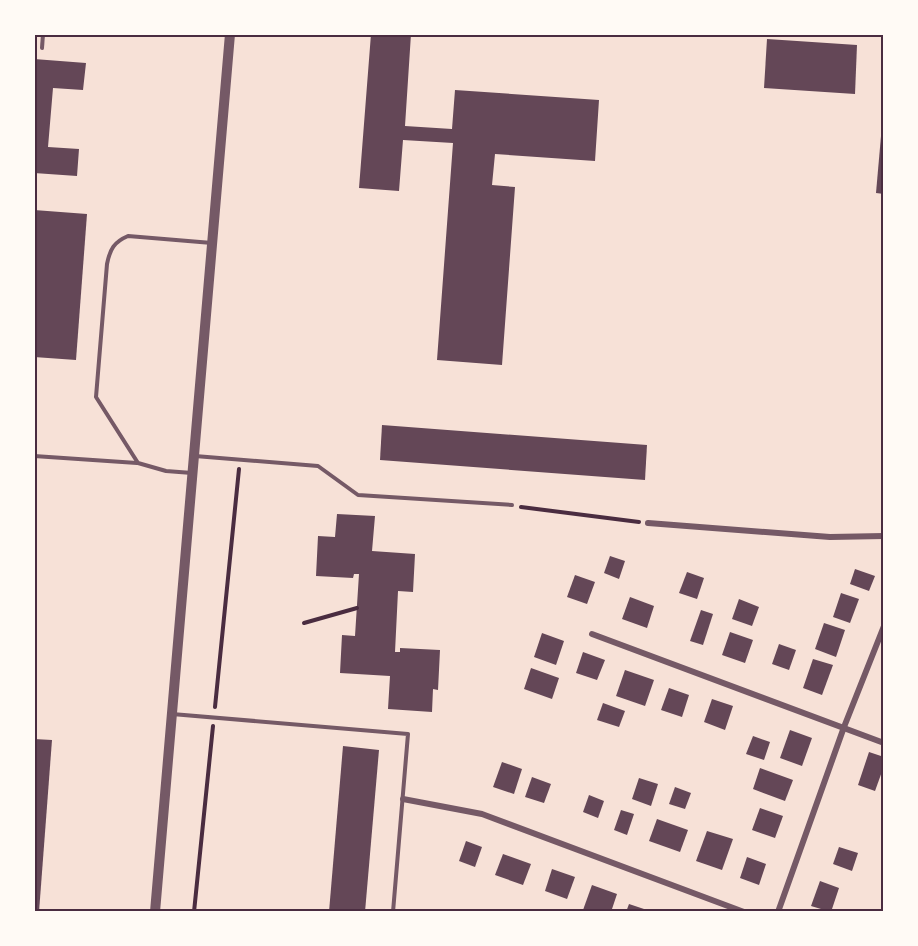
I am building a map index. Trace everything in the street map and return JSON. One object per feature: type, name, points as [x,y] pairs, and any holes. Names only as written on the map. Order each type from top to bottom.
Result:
[{"type":"street","points":[[154,912],[230,34]]},
{"type":"street","points":[[648,523],[830,537],[884,536]]},
{"type":"street","points":[[778,912],[844,726],[884,626]]},
{"type":"street","points":[[592,634],[844,726],[884,743]]},
{"type":"street","points":[[403,799],[482,814],[744,912]]},
{"type":"lane","points":[[42,48],[43,34]]},
{"type":"lane","points":[[138,463],[96,397],[110,250],[116,241],[128,236],[212,243]]},
{"type":"lane","points":[[34,456],[138,463],[166,471],[192,473]]},
{"type":"lane","points":[[194,456],[318,466],[357,495],[512,505]]},
{"type":"lane","points":[[172,714],[408,734],[393,912]]},
{"type":"path","points":[[194,912],[240,460]]},
{"type":"path","points":[[512,505],[648,523]]},
{"type":"path","points":[[304,623],[357,608]]},
{"type":"building","points":[[371,34],[411,34],[405,126],[452,129],[455,90],[599,100],[595,161],[495,154],[492,185],[515,187],[502,365],[437,360],[453,143],[403,140],[399,191],[359,188]]},
{"type":"building","points":[[767,39],[857,45],[855,94],[764,88]]},
{"type":"building","points":[[34,59],[86,63],[83,90],[53,88],[48,147],[79,149],[77,176],[34,173]]},
{"type":"building","points":[[881,136],[884,136],[884,194],[876,193]]},
{"type":"building","points":[[34,210],[87,214],[76,360],[34,357]]},
{"type":"building","points":[[382,425],[647,445],[645,480],[380,460]]},
{"type":"building","points":[[337,514],[375,516],[372,551],[415,554],[413,592],[398,591],[395,652],[400,652],[400,648],[440,650],[438,690],[433,689],[432,712],[388,709],[390,676],[340,673],[342,635],[355,636],[359,574],[354,574],[353,578],[316,576],[318,536],[335,537]]},
{"type":"building","points":[[610,556],[625,561],[619,579],[604,573]]},
{"type":"building","points":[[855,569],[875,576],[869,591],[850,584]]},
{"type":"building","points":[[687,572],[704,578],[697,599],[679,593]]},
{"type":"building","points":[[575,575],[595,582],[587,604],[567,597]]},
{"type":"building","points":[[841,593],[859,599],[850,623],[833,617]]},
{"type":"building","points":[[630,597],[654,606],[647,628],[622,619]]},
{"type":"building","points":[[739,599],[759,607],[752,626],[732,619]]},
{"type":"building","points":[[701,610],[713,614],[703,645],[690,641]]},
{"type":"building","points":[[824,623],[845,630],[836,657],[815,649]]},
{"type":"building","points":[[730,632],[753,640],[745,663],[722,655]]},
{"type":"building","points":[[542,633],[564,641],[556,665],[534,657]]},
{"type":"building","points":[[779,644],[796,650],[789,670],[772,664]]},
{"type":"building","points":[[583,652],[605,660],[597,680],[576,673]]},
{"type":"building","points":[[813,659],[833,665],[822,695],[803,688]]},
{"type":"building","points":[[531,668],[559,678],[552,699],[524,689]]},
{"type":"building","points":[[625,670],[654,680],[645,706],[616,696]]},
{"type":"building","points":[[669,688],[689,695],[682,717],[661,710]]},
{"type":"building","points":[[712,699],[733,706],[725,730],[704,722]]},
{"type":"building","points":[[603,703],[625,711],[619,727],[597,720]]},
{"type":"building","points":[[790,730],[812,738],[802,766],[780,758]]},
{"type":"building","points":[[753,736],[770,742],[764,760],[746,754]]},
{"type":"building","points":[[34,739],[52,740],[39,912],[34,912]]},
{"type":"building","points":[[343,746],[379,750],[365,912],[329,912]]},
{"type":"building","points":[[869,752],[884,757],[884,766],[875,791],[858,785]]},
{"type":"building","points":[[502,762],[522,769],[514,794],[493,787]]},
{"type":"building","points":[[760,768],[793,780],[785,801],[753,789]]},
{"type":"building","points":[[532,777],[551,784],[544,803],[525,797]]},
{"type":"building","points":[[639,778],[658,784],[651,806],[632,799]]},
{"type":"building","points":[[675,787],[691,793],[685,809],[669,804]]},
{"type":"building","points":[[589,795],[604,801],[598,818],[583,812]]},
{"type":"building","points":[[760,808],[783,816],[775,838],[752,830]]},
{"type":"building","points":[[621,810],[634,814],[627,835],[614,830]]},
{"type":"building","points":[[657,819],[688,830],[680,852],[649,841]]},
{"type":"building","points":[[707,831],[733,839],[722,870],[696,861]]},
{"type":"building","points":[[466,841],[482,847],[475,867],[459,861]]},
{"type":"building","points":[[839,847],[858,853],[852,871],[833,864]]},
{"type":"building","points":[[503,854],[531,864],[523,885],[495,875]]},
{"type":"building","points":[[747,857],[766,864],[759,885],[740,878]]},
{"type":"building","points":[[552,869],[575,877],[567,899],[545,891]]},
{"type":"building","points":[[820,881],[839,888],[831,912],[811,906]]},
{"type":"building","points":[[592,885],[617,894],[611,912],[583,910]]},
{"type":"building","points":[[629,904],[650,911],[650,912],[626,912]]}]
